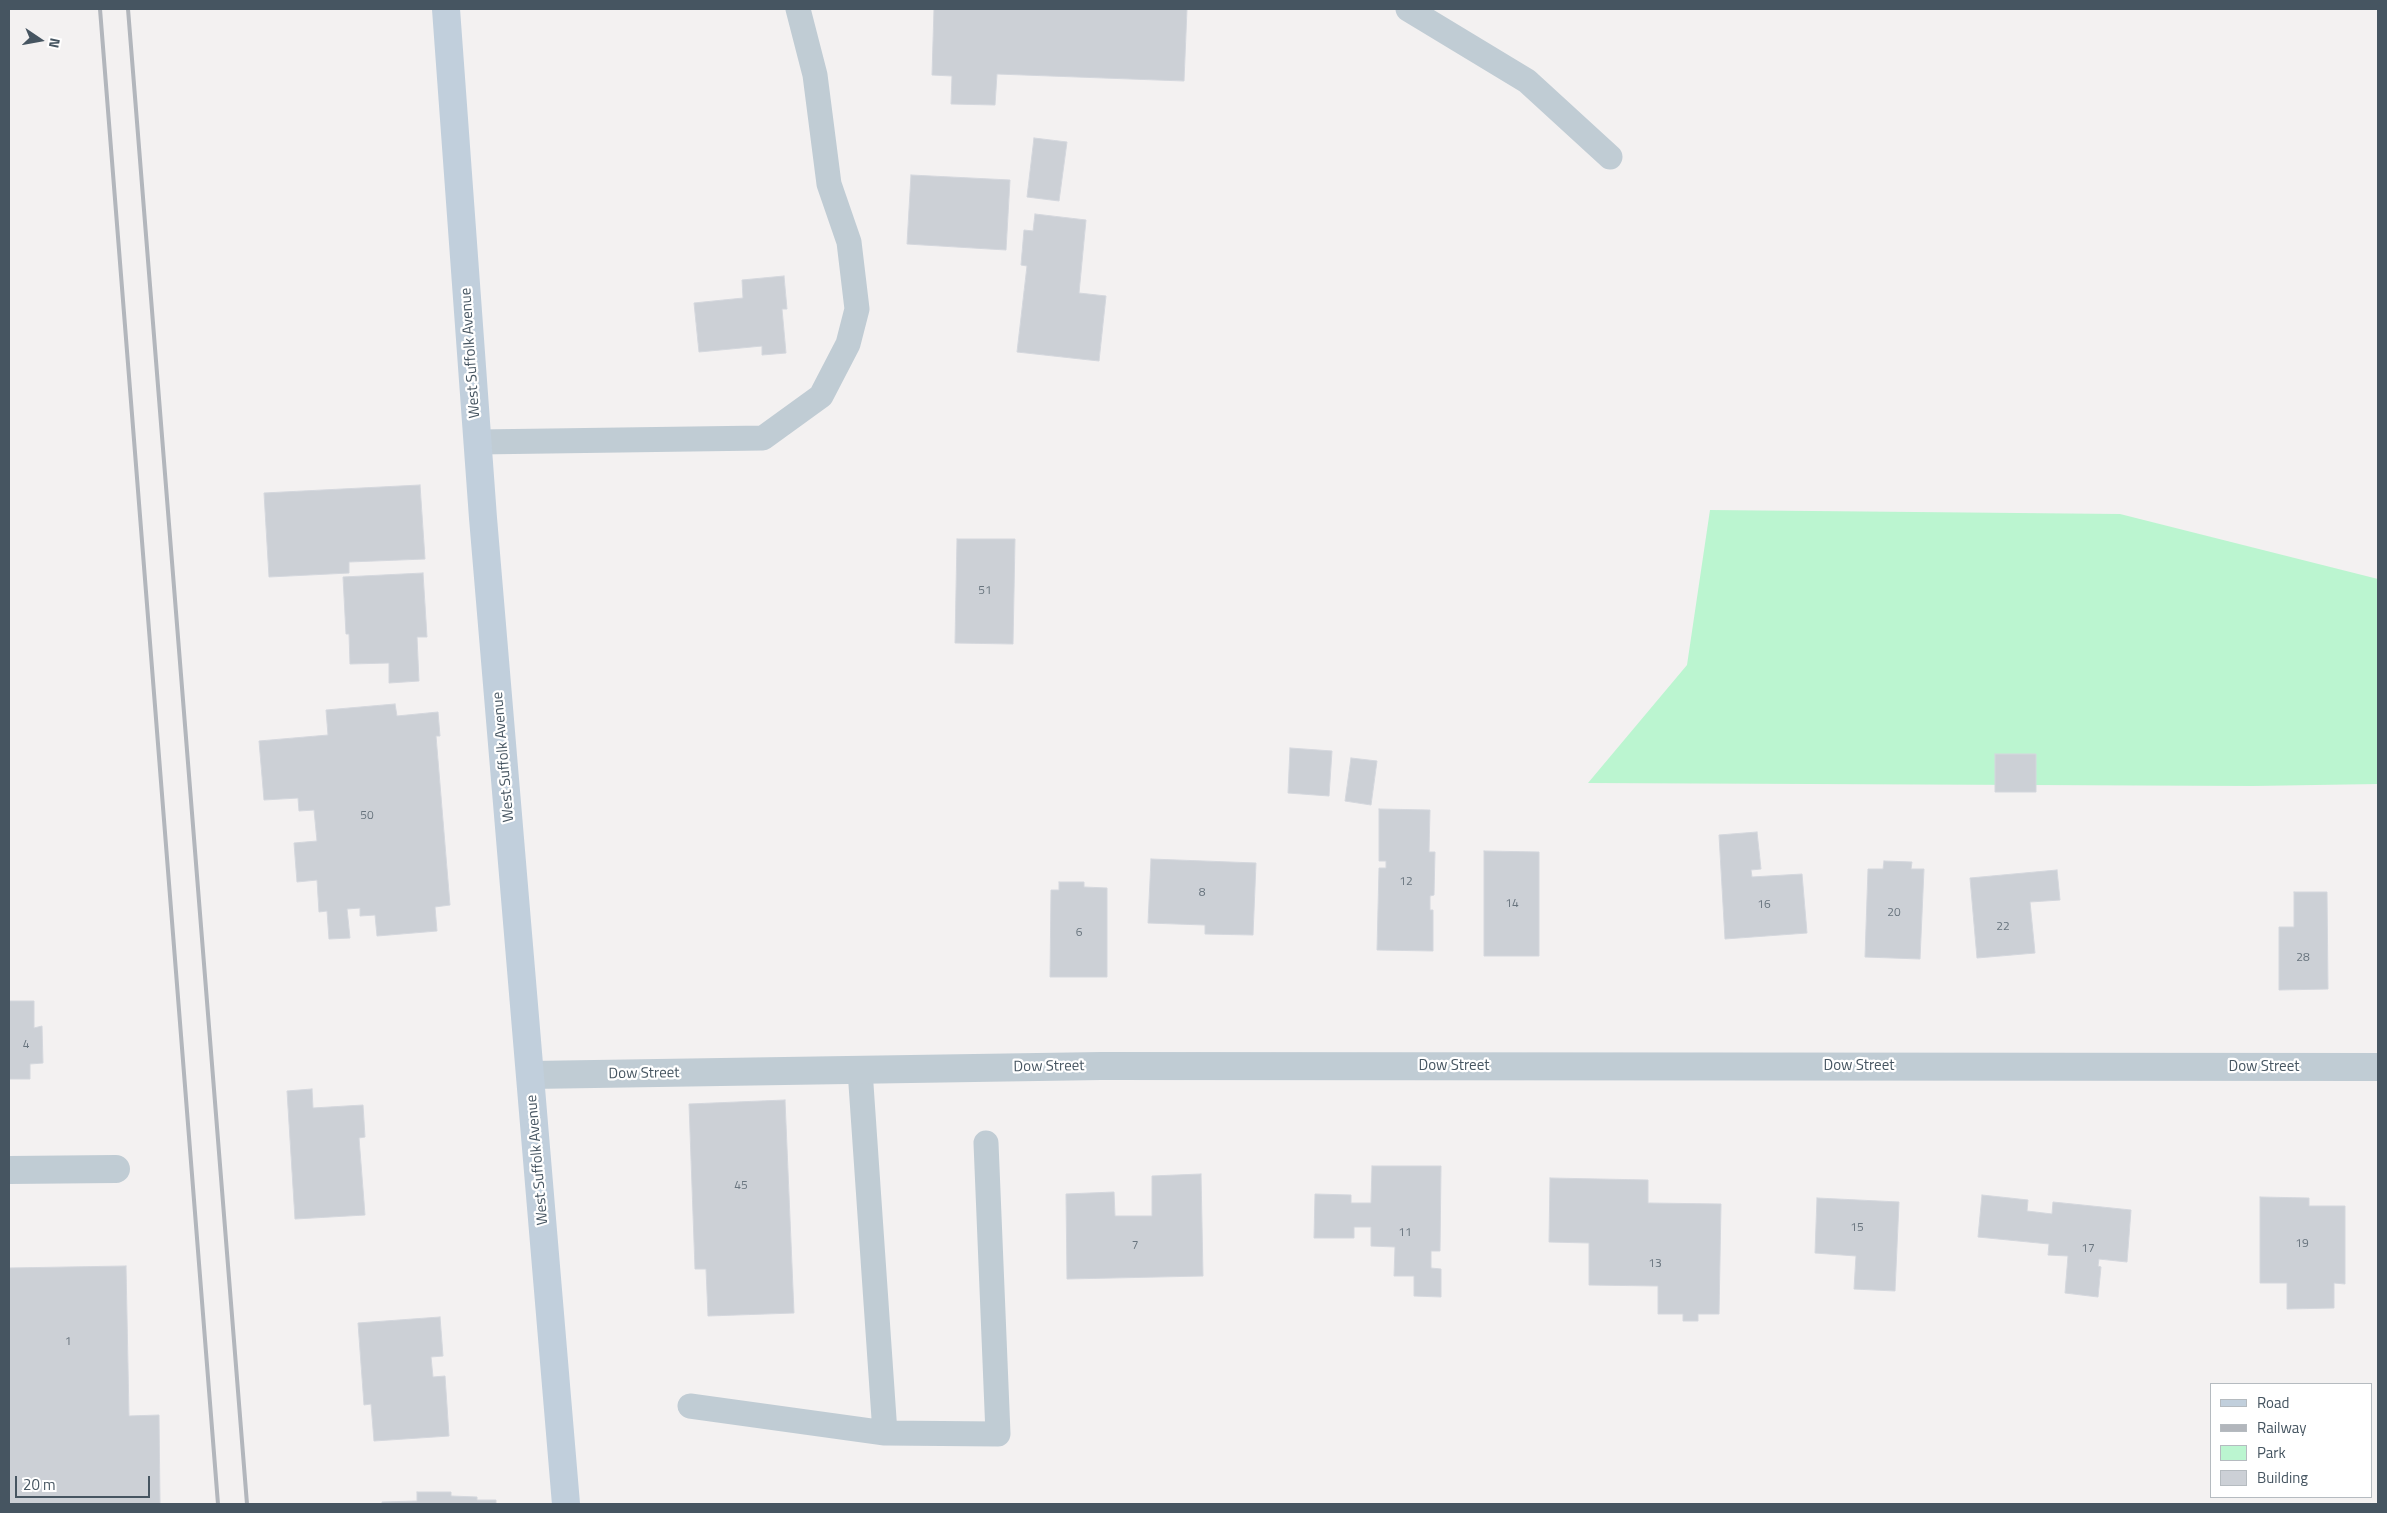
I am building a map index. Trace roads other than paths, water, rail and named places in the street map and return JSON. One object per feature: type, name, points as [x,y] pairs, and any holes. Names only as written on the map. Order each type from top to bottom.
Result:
[{"type":"main road","name":"West Suffolk Avenue","points":[[446,9],[478,442],[566,1504]]},
{"type":"street","name":"Dow Street","points":[[530,1075],[1101,1066],[2378,1067]]},
{"type":"street","points":[[9,1170],[116,1170]]},
{"type":"lane","points":[[478,442],[763,438],[821,396],[848,344],[857,309],[849,242],[829,184],[815,75],[798,9]]},
{"type":"lane","points":[[1408,9],[1527,82],[1610,156]]},
{"type":"lane","points":[[860,1070],[885,1433]]},
{"type":"lane","points":[[690,1406],[885,1433],[998,1434],[986,1143]]},
{"type":"railway","points":[[100,9],[218,1504]]},
{"type":"railway","points":[[128,9],[247,1504]]}]
